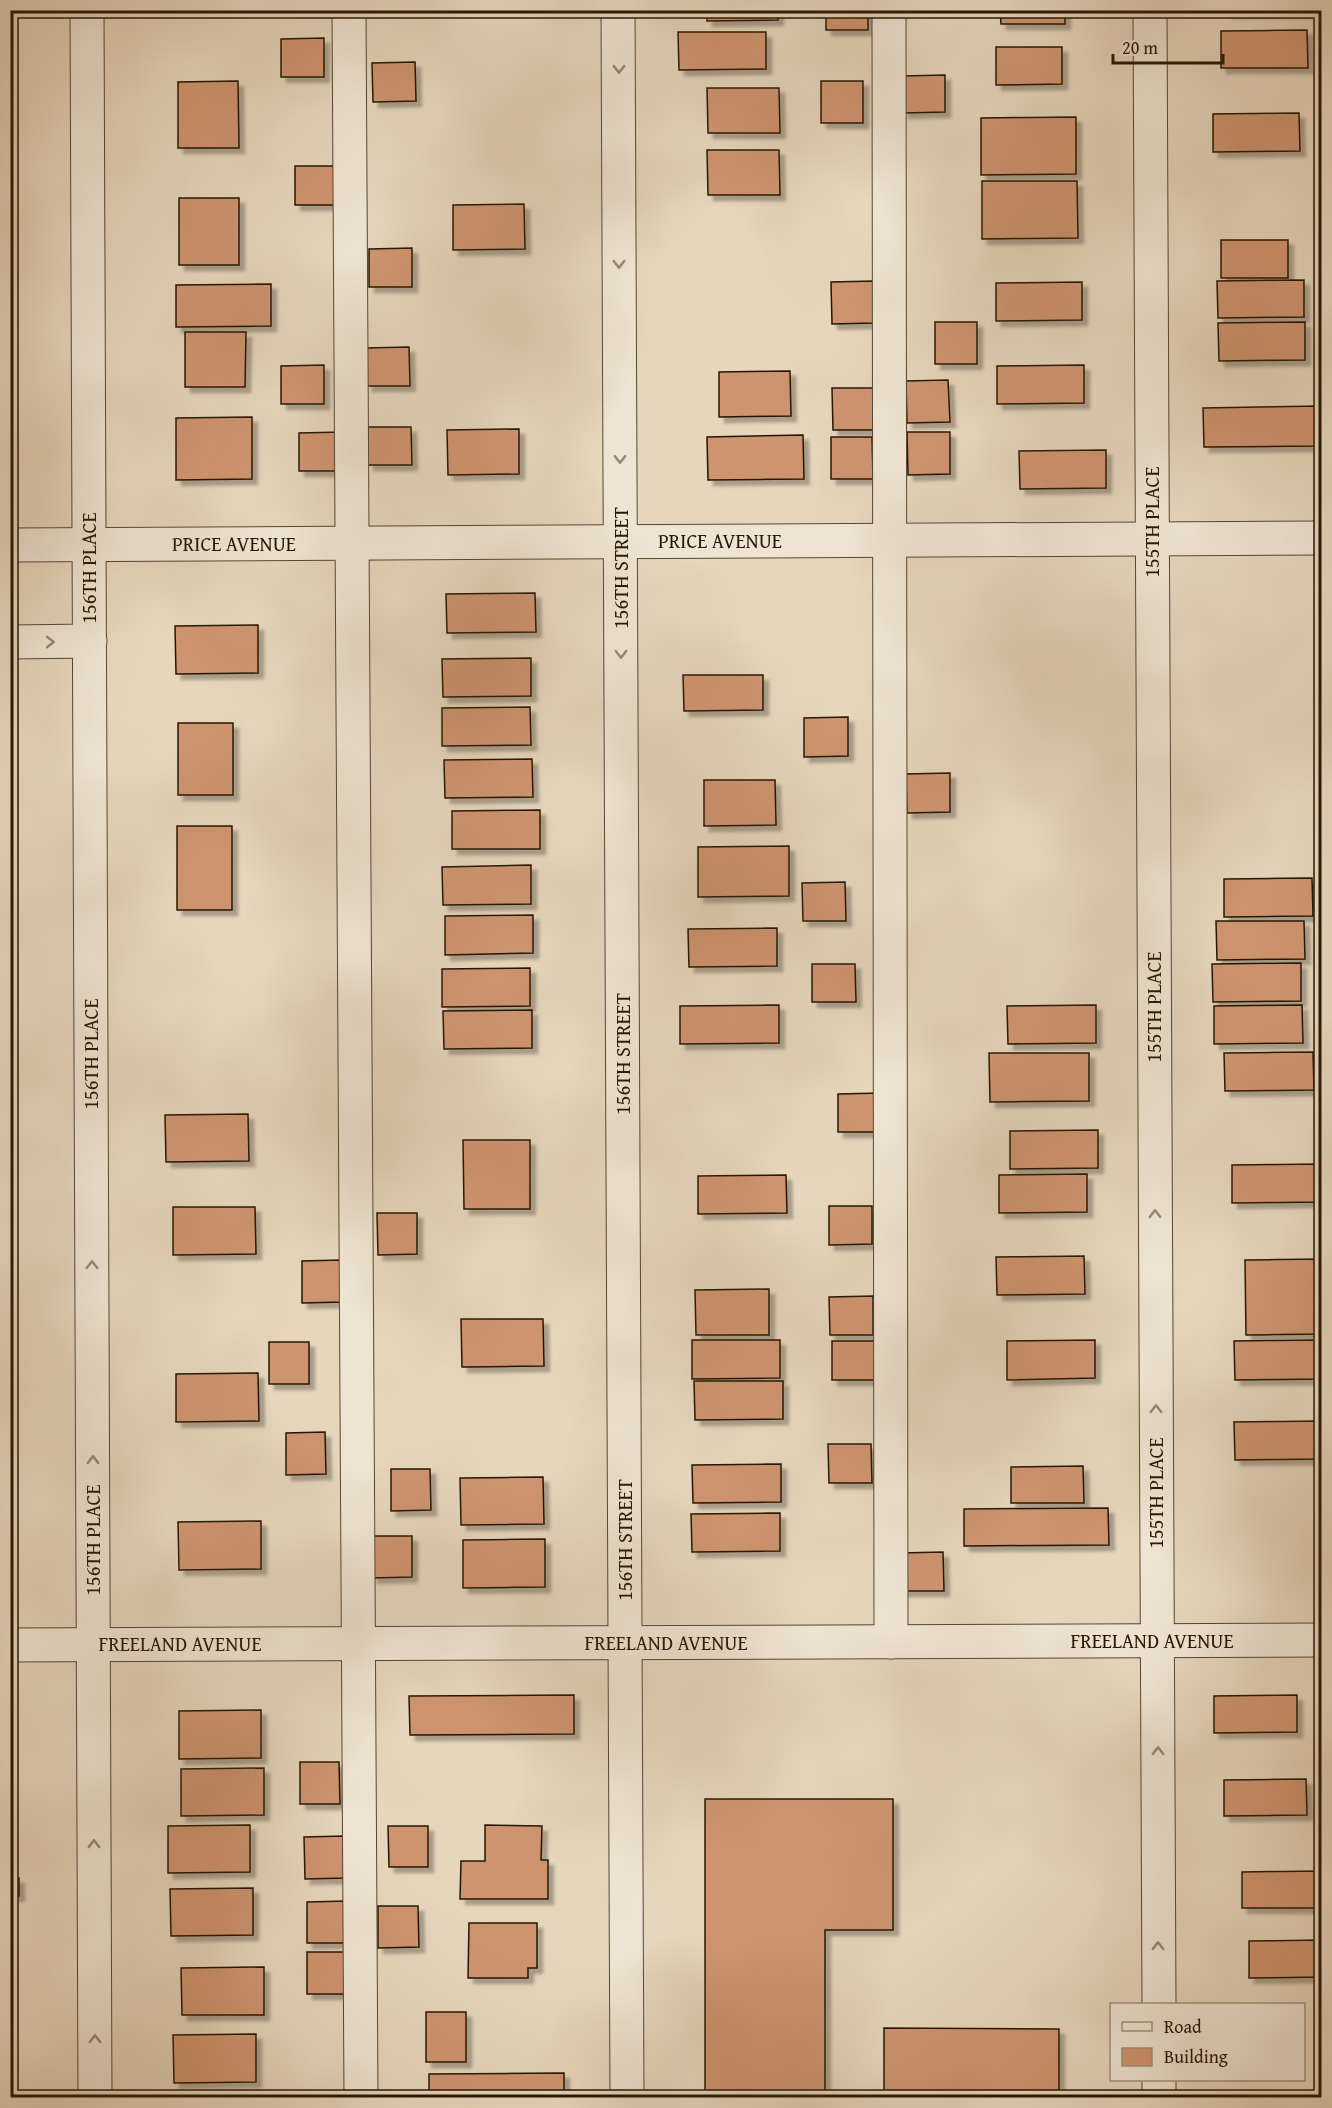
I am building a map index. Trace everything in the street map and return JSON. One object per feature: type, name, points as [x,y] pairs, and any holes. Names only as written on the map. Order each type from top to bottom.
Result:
[{"type":"street","name":"156TH PLACE","points":[[87,10],[95,2097]]},
{"type":"street","points":[[349,10],[361,2097]]},
{"type":"street","name":"156TH STREET","points":[[618,10],[627,2097]]},
{"type":"street","points":[[889,10],[891,1642]]},
{"type":"street","name":"155TH PLACE","points":[[1150,10],[1159,2003]]},
{"type":"street","name":"PRICE AVENUE","points":[[10,545],[1322,537]]},
{"type":"street","points":[[10,642],[90,641]]},
{"type":"street","name":"FREELAND AVENUE","points":[[10,1645],[1322,1640]]},
{"type":"street","points":[[1159,2081],[1159,2097]]},
{"type":"building","points":[[707,10],[778,10],[778,20],[707,21]]},
{"type":"building","points":[[826,10],[868,10],[868,30],[826,30]]},
{"type":"building","points":[[1000,10],[1065,10],[1065,24],[1001,24]]},
{"type":"building","points":[[1227,10],[1310,10],[1310,12],[1227,13]]},
{"type":"building","points":[[1307,30],[1308,68],[1221,68],[1221,31]]},
{"type":"building","points":[[678,32],[766,32],[766,69],[679,70]]},
{"type":"building","points":[[324,38],[324,77],[281,77],[281,39]]},
{"type":"building","points":[[996,47],[1062,47],[1062,84],[996,85]]},
{"type":"building","points":[[415,62],[416,101],[373,102],[372,63]]},
{"type":"building","points":[[945,75],[945,112],[903,113],[903,76]]},
{"type":"building","points":[[238,81],[239,148],[178,148],[178,82]]},
{"type":"building","points":[[821,81],[863,81],[863,123],[821,123]]},
{"type":"building","points":[[707,88],[779,88],[780,133],[708,133]]},
{"type":"building","points":[[1299,113],[1300,151],[1213,152],[1213,114]]},
{"type":"building","points":[[1076,117],[1076,174],[981,175],[981,118]]},
{"type":"building","points":[[707,150],[779,150],[780,195],[708,195]]},
{"type":"building","points":[[295,166],[338,166],[339,205],[295,205]]},
{"type":"building","points":[[982,181],[1077,181],[1078,238],[982,239]]},
{"type":"building","points":[[179,198],[239,198],[239,265],[179,265]]},
{"type":"building","points":[[524,204],[525,249],[453,250],[453,205]]},
{"type":"building","points":[[1221,240],[1288,240],[1288,278],[1221,278]]},
{"type":"building","points":[[412,248],[412,287],[369,287],[369,249]]},
{"type":"building","points":[[1304,280],[1304,317],[1218,318],[1217,281]]},
{"type":"building","points":[[874,281],[874,323],[832,324],[831,282]]},
{"type":"building","points":[[1082,282],[1082,320],[996,321],[996,283]]},
{"type":"building","points":[[271,284],[271,326],[176,327],[176,285]]},
{"type":"building","points":[[935,322],[977,322],[977,364],[935,364]]},
{"type":"building","points":[[1305,322],[1305,360],[1219,361],[1218,323]]},
{"type":"building","points":[[185,332],[246,332],[245,387],[185,387]]},
{"type":"building","points":[[409,347],[410,386],[367,386],[366,348]]},
{"type":"building","points":[[324,365],[324,404],[281,404],[281,366]]},
{"type":"building","points":[[1084,365],[1084,403],[997,404],[997,366]]},
{"type":"building","points":[[790,371],[791,416],[719,417],[719,372]]},
{"type":"building","points":[[948,380],[950,422],[907,423],[906,381]]},
{"type":"building","points":[[832,388],[875,388],[875,430],[833,430]]},
{"type":"building","points":[[1320,406],[1321,446],[1204,447],[1203,408]]},
{"type":"building","points":[[252,417],[252,479],[176,480],[176,418]]},
{"type":"building","points":[[368,427],[411,427],[412,465],[368,465]]},
{"type":"building","points":[[519,429],[519,474],[448,475],[447,430]]},
{"type":"building","points":[[342,432],[343,471],[299,471],[299,433]]},
{"type":"building","points":[[907,432],[950,432],[950,474],[908,475]]},
{"type":"building","points":[[803,435],[804,479],[708,480],[707,437]]},
{"type":"building","points":[[831,437],[872,437],[873,479],[831,479]]},
{"type":"building","points":[[1106,450],[1106,488],[1020,489],[1019,451]]},
{"type":"building","points":[[535,593],[536,632],[447,633],[446,594]]},
{"type":"building","points":[[258,625],[258,673],[176,674],[175,626]]},
{"type":"building","points":[[531,658],[531,696],[443,697],[442,659]]},
{"type":"building","points":[[683,675],[763,675],[763,710],[684,711]]},
{"type":"building","points":[[530,707],[531,745],[442,746],[442,708]]},
{"type":"building","points":[[848,717],[848,756],[804,757],[804,718]]},
{"type":"building","points":[[178,723],[233,723],[233,795],[178,795]]},
{"type":"building","points":[[532,759],[533,797],[445,798],[444,760]]},
{"type":"building","points":[[950,773],[950,812],[907,813],[906,774]]},
{"type":"building","points":[[704,780],[775,780],[776,825],[704,826]]},
{"type":"building","points":[[540,810],[540,849],[452,849],[452,811]]},
{"type":"building","points":[[177,826],[232,826],[232,910],[177,910]]},
{"type":"building","points":[[789,846],[789,896],[698,897],[698,847]]},
{"type":"building","points":[[531,865],[531,904],[443,905],[442,867]]},
{"type":"building","points":[[1312,878],[1313,916],[1224,917],[1224,879]]},
{"type":"building","points":[[845,882],[846,921],[803,921],[802,883]]},
{"type":"building","points":[[533,915],[533,953],[445,955],[445,916]]},
{"type":"building","points":[[1216,921],[1304,921],[1305,959],[1217,960]]},
{"type":"building","points":[[777,928],[777,966],[689,967],[688,929]]},
{"type":"building","points":[[1301,963],[1301,1001],[1213,1002],[1212,964]]},
{"type":"building","points":[[812,964],[855,964],[856,1002],[812,1002]]},
{"type":"building","points":[[530,968],[530,1006],[442,1007],[442,969]]},
{"type":"building","points":[[779,1005],[779,1043],[680,1044],[680,1006]]},
{"type":"building","points":[[1096,1005],[1096,1043],[1008,1044],[1007,1006]]},
{"type":"building","points":[[1302,1005],[1303,1043],[1214,1044],[1214,1006]]},
{"type":"building","points":[[532,1010],[532,1048],[444,1049],[443,1011]]},
{"type":"building","points":[[1313,1052],[1314,1090],[1225,1091],[1224,1053]]},
{"type":"building","points":[[989,1053],[1089,1053],[1089,1101],[990,1102]]},
{"type":"building","points":[[881,1093],[881,1132],[838,1132],[838,1094]]},
{"type":"building","points":[[248,1114],[249,1161],[166,1162],[165,1115]]},
{"type":"building","points":[[1098,1130],[1098,1168],[1010,1169],[1010,1131]]},
{"type":"building","points":[[463,1140],[530,1140],[530,1209],[464,1209]]},
{"type":"building","points":[[1320,1164],[1321,1202],[1232,1203],[1232,1165]]},
{"type":"building","points":[[1087,1174],[1087,1212],[999,1213],[999,1175]]},
{"type":"building","points":[[786,1175],[787,1213],[698,1214],[698,1176]]},
{"type":"building","points":[[829,1206],[872,1206],[872,1244],[829,1245]]},
{"type":"building","points":[[173,1207],[255,1207],[256,1254],[173,1255]]},
{"type":"building","points":[[377,1213],[417,1213],[417,1254],[378,1255]]},
{"type":"building","points":[[1084,1256],[1085,1294],[997,1295],[996,1257]]},
{"type":"building","points":[[1322,1259],[1322,1334],[1246,1335],[1245,1260]]},
{"type":"building","points":[[341,1260],[342,1302],[302,1303],[302,1261]]},
{"type":"building","points":[[769,1289],[769,1335],[696,1335],[695,1290]]},
{"type":"building","points":[[873,1296],[873,1335],[830,1335],[829,1297]]},
{"type":"building","points":[[461,1319],[543,1319],[544,1366],[462,1367]]},
{"type":"building","points":[[692,1340],[780,1340],[780,1378],[692,1379]]},
{"type":"building","points":[[1095,1340],[1095,1378],[1007,1380],[1007,1341]]},
{"type":"building","points":[[1322,1340],[1322,1379],[1235,1380],[1234,1341]]},
{"type":"building","points":[[832,1341],[875,1341],[876,1380],[832,1380]]},
{"type":"building","points":[[269,1342],[309,1342],[309,1384],[269,1384]]},
{"type":"building","points":[[258,1373],[259,1421],[176,1422],[176,1374]]},
{"type":"building","points":[[694,1381],[783,1381],[783,1419],[695,1420]]},
{"type":"building","points":[[1322,1421],[1322,1459],[1235,1460],[1234,1422]]},
{"type":"building","points":[[325,1432],[326,1474],[286,1475],[286,1433]]},
{"type":"building","points":[[828,1444],[871,1444],[872,1483],[829,1483]]},
{"type":"building","points":[[781,1464],[781,1502],[693,1503],[692,1465]]},
{"type":"building","points":[[1083,1466],[1084,1503],[1011,1503],[1011,1467]]},
{"type":"building","points":[[391,1469],[430,1469],[431,1510],[391,1511]]},
{"type":"building","points":[[543,1477],[544,1524],[461,1525],[460,1478]]},
{"type":"building","points":[[1108,1508],[1109,1545],[964,1546],[964,1509]]},
{"type":"building","points":[[780,1513],[780,1551],[692,1552],[691,1514]]},
{"type":"building","points":[[261,1521],[261,1569],[179,1570],[178,1522]]},
{"type":"building","points":[[372,1536],[412,1536],[412,1577],[372,1578]]},
{"type":"building","points":[[545,1539],[545,1587],[463,1588],[463,1540]]},
{"type":"building","points":[[943,1552],[944,1591],[901,1591],[900,1553]]},
{"type":"building","points":[[574,1695],[574,1734],[410,1735],[409,1696]]},
{"type":"building","points":[[1297,1695],[1297,1732],[1214,1733],[1214,1696]]},
{"type":"building","points":[[261,1710],[261,1758],[179,1759],[179,1711]]},
{"type":"building","points":[[300,1762],[339,1762],[340,1804],[300,1804]]},
{"type":"building","points":[[264,1768],[264,1815],[181,1816],[181,1769]]},
{"type":"building","points":[[1306,1779],[1307,1815],[1224,1816],[1224,1780]]},
{"type":"building","points":[[705,1799],[893,1799],[893,1930],[825,1930],[825,2098],[705,2098]]},
{"type":"building","points":[[250,1825],[250,1872],[168,1873],[168,1826]]},
{"type":"building","points":[[485,1825],[542,1826],[541,1860],[548,1860],[548,1899],[460,1899],[461,1861],[485,1861]]},
{"type":"building","points":[[388,1826],[428,1826],[428,1867],[389,1867]]},
{"type":"building","points":[[344,1836],[345,1878],[305,1879],[304,1837]]},
{"type":"building","points":[[1322,1871],[1322,1908],[1242,1908],[1242,1872]]},
{"type":"building","points":[[10,1878],[19,1878],[19,1896],[10,1896]]},
{"type":"building","points":[[253,1888],[253,1935],[171,1936],[170,1889]]},
{"type":"building","points":[[347,1901],[347,1943],[307,1943],[307,1902]]},
{"type":"building","points":[[378,1906],[418,1906],[419,1947],[378,1948]]},
{"type":"building","points":[[469,1923],[537,1923],[537,1968],[528,1968],[528,1978],[468,1978]]},
{"type":"building","points":[[1322,1940],[1322,1977],[1249,1978],[1249,1941]]},
{"type":"building","points":[[307,1952],[347,1952],[347,1994],[307,1994]]},
{"type":"building","points":[[264,1967],[264,2015],[182,2015],[181,1968]]},
{"type":"building","points":[[426,2012],[466,2012],[466,2062],[426,2062]]},
{"type":"building","points":[[884,2028],[1059,2029],[1059,2098],[884,2098]]},
{"type":"building","points":[[256,2034],[256,2082],[174,2083],[173,2035]]},
{"type":"building","points":[[564,2073],[564,2098],[429,2098],[429,2074]]},
{"type":"building","points":[[254,2097],[254,2098],[172,2098]]}]
